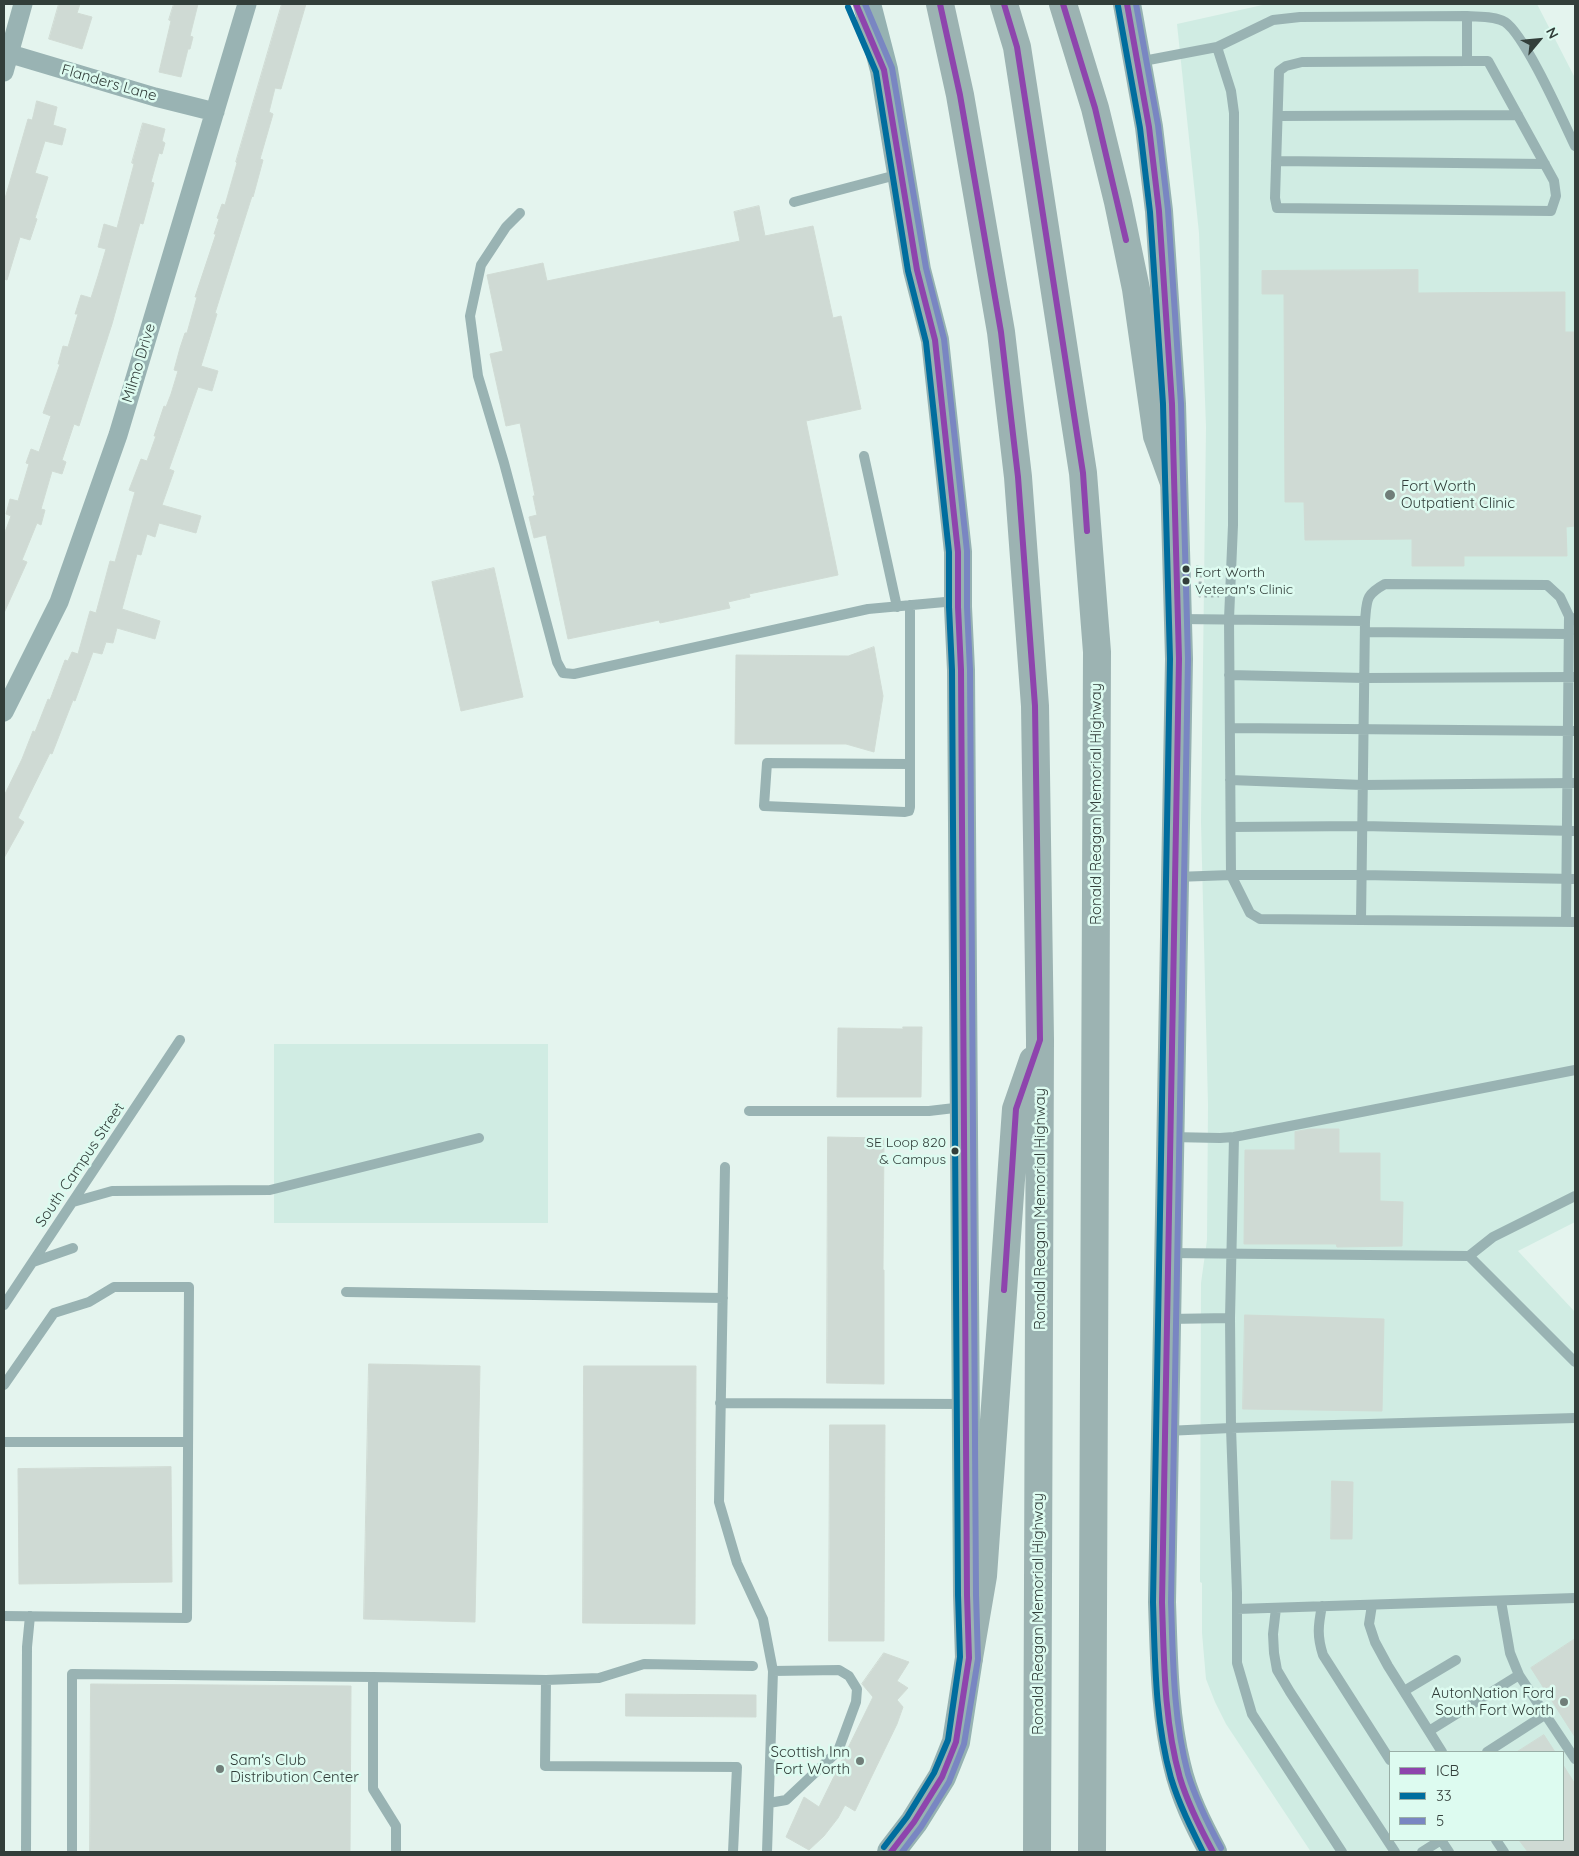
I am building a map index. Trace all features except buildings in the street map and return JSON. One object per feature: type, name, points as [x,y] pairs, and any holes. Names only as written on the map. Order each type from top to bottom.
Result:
[{"type":"highway","name":"Ronald Reagan Memorial Highway","points":[[940,4],[960,94],[998,313],[1018,478],[1035,706],[1040,1040],[1037,1852]]},
{"type":"highway","name":"Ronald Reagan Memorial Highway","points":[[1004,4],[1016,47],[1083,473],[1097,652],[1092,1852]]},
{"type":"highway","points":[[1063,4],[1095,108],[1118,202],[1136,289],[1157,436],[1173,480]]},
{"type":"highway","points":[[969,1658],[983,1576],[1016,1109],[1040,1040]]},
{"type":"main road","points":[[856,4],[884,70]]},
{"type":"main road","points":[[867,4],[884,70],[917,270],[935,340],[958,552],[961,670],[969,1658],[956,1742],[942,1776],[914,1822],[891,1852]]},
{"type":"main road","points":[[1126,4],[1149,127],[1159,211],[1172,404],[1173,480],[1178,567],[1162,1602],[1170,1736],[1177,1767],[1194,1818],[1213,1852]]},
{"type":"street","points":[[4,72],[6,53],[23,4]]},
{"type":"street","name":"Milmo Drive","points":[[4,712],[59,602],[108,463],[247,4]]},
{"type":"street","name":"Flanders Lane","points":[[6,53],[155,97],[215,112]]},
{"type":"lane","points":[[1137,62],[1217,47],[1273,20],[1300,17],[1356,16],[1486,17],[1504,22],[1516,33],[1575,146]]},
{"type":"lane","points":[[1467,16],[1468,61]]},
{"type":"lane","points":[[1217,47],[1232,91],[1234,113],[1233,525],[1229,619],[1231,876],[1250,912],[1260,920],[1571,922],[1572,677],[1569,634],[1572,619],[1560,597],[1547,585],[1385,584],[1374,590],[1368,597],[1365,621],[1361,920]]},
{"type":"lane","points":[[1468,61],[1488,61],[1518,115],[1554,181],[1556,196],[1550,211],[1277,208],[1275,198],[1279,71],[1286,66],[1302,62],[1468,61]]},
{"type":"lane","points":[[1278,116],[1518,115]]},
{"type":"lane","points":[[1276,161],[1544,164]]},
{"type":"lane","points":[[794,202],[901,174]]},
{"type":"lane","points":[[520,212],[506,227],[481,265],[470,316],[478,376],[504,463],[557,662],[564,673],[574,674],[868,609],[958,601]]},
{"type":"lane","points":[[864,456],[897,607]]},
{"type":"lane","points":[[910,606],[910,764],[910,807],[908,811],[764,806],[767,763],[910,764]]},
{"type":"lane","points":[[1178,619],[1365,621]]},
{"type":"lane","points":[[1365,632],[1569,634]]},
{"type":"lane","points":[[1229,675],[1365,678],[1572,677]]},
{"type":"lane","points":[[1230,728],[1572,731]]},
{"type":"lane","points":[[1230,780],[1363,785],[1572,783]]},
{"type":"lane","points":[[1231,827],[1362,826],[1571,830]]},
{"type":"lane","points":[[1174,877],[1362,875],[1571,879]]},
{"type":"lane","name":"South Campus Street","points":[[4,1305],[180,1040]]},
{"type":"lane","points":[[1170,1137],[1234,1137],[1575,1070]]},
{"type":"lane","points":[[749,1111],[929,1111],[964,1107]]},
{"type":"lane","points":[[1234,1137],[1230,1318],[1237,1663],[1252,1714],[1342,1852]]},
{"type":"lane","points":[[73,1202],[112,1191],[270,1190],[478,1138]]},
{"type":"lane","points":[[725,1167],[719,1502],[737,1563],[763,1619],[773,1671],[767,1852]]},
{"type":"lane","points":[[1167,1253],[1469,1256],[1493,1237],[1575,1196]]},
{"type":"lane","points":[[33,1262],[73,1248]]},
{"type":"lane","points":[[1469,1256],[1575,1362]]},
{"type":"lane","points":[[4,1385],[54,1313],[90,1302],[114,1287],[189,1287],[187,1618],[4,1616]]},
{"type":"lane","points":[[346,1292],[722,1298]]},
{"type":"lane","points":[[1167,1319],[1230,1318]]},
{"type":"lane","points":[[720,1403],[966,1404]]},
{"type":"lane","points":[[1165,1431],[1575,1418]]},
{"type":"lane","points":[[4,1442],[188,1442]]},
{"type":"lane","points":[[1237,1609],[1575,1598]]},
{"type":"lane","points":[[1501,1601],[1510,1652],[1519,1675],[1575,1759]]},
{"type":"lane","points":[[1372,1605],[1369,1624],[1375,1642],[1441,1751]]},
{"type":"lane","points":[[1322,1606],[1318,1635],[1323,1655],[1389,1758]]},
{"type":"lane","points":[[1276,1608],[1273,1634],[1277,1670],[1395,1852]]},
{"type":"lane","points":[[26,1852],[27,1647],[30,1616]]},
{"type":"lane","points":[[1404,1691],[1456,1660]]},
{"type":"lane","points":[[72,1852],[72,1674],[546,1680],[599,1678],[644,1664],[753,1666]]},
{"type":"lane","points":[[769,1803],[786,1800],[838,1751],[856,1702],[857,1689],[849,1676],[839,1670],[773,1671]]},
{"type":"lane","points":[[1429,1731],[1519,1675]]},
{"type":"lane","points":[[373,1677],[373,1789],[396,1826],[396,1852]]},
{"type":"lane","points":[[546,1680],[545,1766],[737,1767],[733,1852]]},
{"type":"lane","points":[[1489,1751],[1546,1714]]},
{"type":"lane","points":[[1422,1852],[1439,1841]]},
{"type":"lane","points":[[1442,1841],[1449,1852]]},
{"type":"lane","points":[[1497,1841],[1504,1852]]},
{"type":"path","points":[[1178,567],[1201,567],[1200,596],[1230,597]]},
{"type":"shaded area","name":"Fort Worth Outpatient Clinic","points":[[1267,4],[1537,4],[1575,78],[1575,1222],[1518,1251],[1575,1312],[1575,1852],[1311,1852],[1226,1724],[1206,1679],[1202,1633],[1202,1583],[1200,1582],[1201,1283],[1207,1240],[1208,1105],[1201,822],[1206,427],[1199,233],[1177,24]]},
{"type":"shaded area","points":[[274,1044],[548,1044],[548,1223],[274,1223]]},
{"type":"transit line","name":"ICB","points":[[856,4],[884,70],[917,270],[935,340],[958,552],[961,670],[969,1658],[956,1742],[942,1777],[914,1822],[891,1852]]},
{"type":"transit line","name":"5","points":[[865,4],[892,68],[926,268],[944,339],[967,551],[970,670],[978,1659],[964,1744],[949,1782],[921,1827],[902,1852]]},
{"type":"transit line","name":"ICB","points":[[940,4],[960,95],[1001,332],[1018,477],[1035,706],[1040,1040],[1016,1109],[1004,1290]]},
{"type":"transit line","name":"ICB","points":[[1004,4],[1017,47],[1083,473],[1087,531]]},
{"type":"transit line","name":"ICB","points":[[1063,4],[1095,108],[1126,240]]},
{"type":"transit line","name":"ICB","points":[[1127,4],[1149,127],[1159,211],[1172,404],[1179,659],[1162,1602],[1164,1669],[1171,1735],[1180,1778],[1195,1816],[1213,1852]]},
{"type":"transit line","name":"5","points":[[1136,4],[1158,125],[1168,210],[1181,404],[1188,659],[1171,1602],[1173,1667],[1179,1732],[1188,1774],[1203,1812],[1221,1848]]},
{"type":"transit line","name":"33","points":[[1118,6],[1140,128],[1150,212],[1163,404],[1170,659],[1153,1602],[1155,1669],[1162,1735],[1171,1778],[1181,1807],[1203,1852]]},
{"type":"transit line","name":"33","points":[[848,7],[876,72],[908,271],[926,342],[949,552],[952,670],[960,1657],[948,1740],[934,1773],[907,1817],[884,1847]]},
{"type":"place","name":"Fort Worth Outpatient Clinic","points":[[1390,495]]},
{"type":"place","name":"Fort Worth Veteran's Clinic","points":[[1186,581]]},
{"type":"place","name":"SE Loop 820 & Campus","points":[[955,1151]]},
{"type":"place","name":"AutonNation Ford South Fort Worth","points":[[1564,1702]]},
{"type":"place","name":"Scottish Inn Fort Worth","points":[[860,1761]]},
{"type":"place","name":"Sam's Club Distribution Center","points":[[220,1769]]}]
